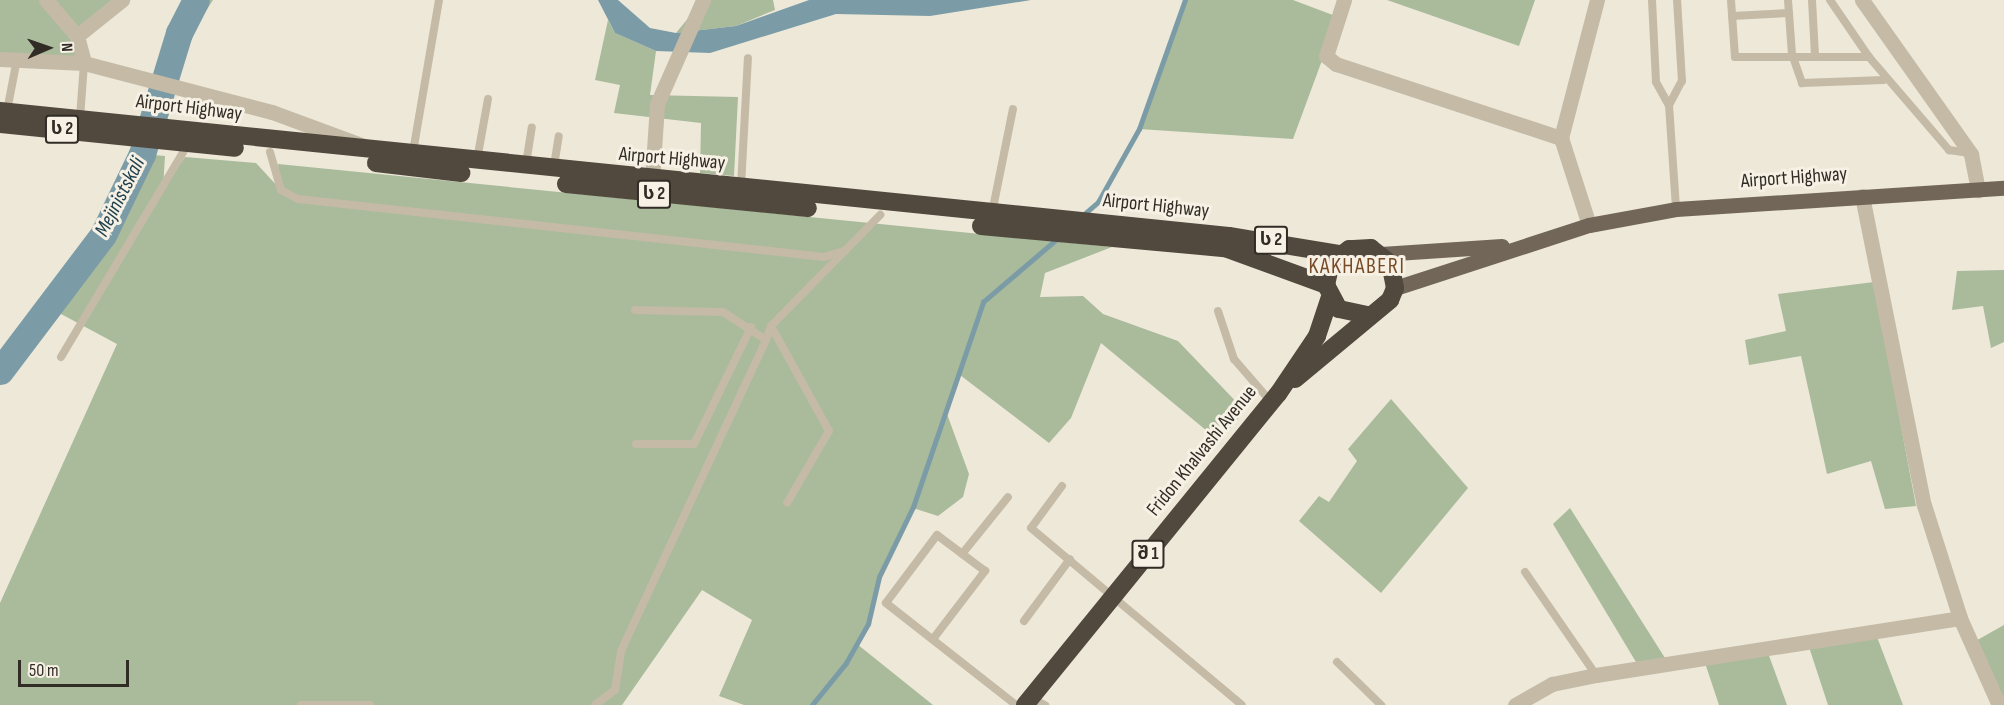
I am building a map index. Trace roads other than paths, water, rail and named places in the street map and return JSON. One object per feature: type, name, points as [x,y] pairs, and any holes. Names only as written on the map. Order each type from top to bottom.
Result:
[{"type":"highway","name":"Airport Highway","points":[[2,115],[80,118],[125,130]]},
{"type":"highway","name":"Airport Highway","points":[[2,115],[125,130],[270,152],[880,215],[1280,241],[1339,254]]},
{"type":"highway","name":"Airport Highway","points":[[179,139],[413,154],[553,171],[992,214],[1040,225]]},
{"type":"highway","name":"Airport Highway","points":[[1094,229],[1226,248],[1328,291]]},
{"type":"highway","points":[[1360,247],[1381,254],[1392,269],[1395,288],[1385,305],[1368,315],[1340,309],[1328,291],[1339,254],[1360,247]]},
{"type":"highway","name":"შ 1","points":[[1274,398],[1317,336],[1328,291]]},
{"type":"highway","name":"შ 1","points":[[1274,398],[1368,315]]},
{"type":"highway","name":"Fridon Khalvashi Avenue","points":[[1029,703],[1274,398]]},
{"type":"main road","name":"Airport Highway","points":[[1395,288],[1589,225],[1676,209],[2004,188]]},
{"type":"main road","name":"Airport Highway","points":[[1381,254],[1532,242]]},
{"type":"street","points":[[46,0],[77,36],[84,63]]},
{"type":"street","points":[[77,36],[122,0]]},
{"type":"street","points":[[1344,0],[1326,56],[1336,64],[1561,138]]},
{"type":"street","points":[[1589,225],[1561,138],[1597,0]]},
{"type":"street","points":[[1862,0],[1971,154],[1978,190]]},
{"type":"street","points":[[652,180],[657,104],[669,70],[700,7]]},
{"type":"street","points":[[0,59],[84,63],[323,128],[375,152]]},
{"type":"street","points":[[1862,196],[1924,506],[1960,618],[1999,705]]},
{"type":"street","points":[[1515,705],[1552,684],[1596,675],[1960,618]]},
{"type":"lane","points":[[413,154],[439,0]]},
{"type":"lane","points":[[1652,0],[1656,82],[1669,105],[1676,209]]},
{"type":"lane","points":[[1669,105],[1682,81],[1677,0]]},
{"type":"lane","points":[[1731,0],[1735,57],[1792,54],[1869,57]]},
{"type":"lane","points":[[1788,0],[1792,54],[1798,75],[1808,85],[1884,80]]},
{"type":"lane","points":[[1812,0],[1815,56]]},
{"type":"lane","points":[[1830,0],[1884,80],[1949,150],[1971,154]]},
{"type":"lane","points":[[1732,16],[1790,13]]},
{"type":"lane","points":[[741,188],[748,58]]},
{"type":"lane","points":[[2,115],[16,59]]},
{"type":"lane","points":[[80,118],[84,63]]},
{"type":"lane","points":[[477,162],[488,99]]},
{"type":"lane","points":[[992,214],[1013,109]]},
{"type":"lane","points":[[525,168],[532,127]]},
{"type":"lane","points":[[553,171],[559,136]]},
{"type":"lane","points":[[61,357],[179,139]]},
{"type":"lane","points":[[270,152],[281,190],[298,199],[824,257],[844,251]]},
{"type":"lane","points":[[596,705],[615,690],[621,651],[771,326],[880,215]]},
{"type":"lane","points":[[635,310],[723,312],[750,327],[766,340]]},
{"type":"lane","points":[[1218,311],[1234,359],[1274,398]]},
{"type":"lane","points":[[771,326],[829,432],[787,503]]},
{"type":"lane","points":[[636,444],[694,444],[750,327]]},
{"type":"lane","points":[[1062,486],[1031,528],[1115,595],[1242,705]]},
{"type":"lane","points":[[962,554],[1008,497]]},
{"type":"lane","points":[[933,639],[984,571],[938,535],[886,603],[933,639],[1029,703]]},
{"type":"lane","points":[[1024,621],[1070,559]]},
{"type":"lane","points":[[1525,572],[1596,675]]},
{"type":"lane","points":[[1337,662],[1381,705]]},
{"type":"lane","points":[[301,705],[370,705]]},
{"type":"water","points":[[598,0],[618,0],[650,28],[676,33],[736,26],[809,0],[1031,0],[930,16],[836,14],[710,53],[656,51],[615,33]]},
{"type":"waterway","name":"Mejinistskali","points":[[0,371],[103,235],[142,154],[179,33],[196,0]]},
{"type":"waterway","points":[[1082,216],[1098,202],[1139,129],[1185,0]]},
{"type":"waterway","points":[[812,705],[846,663],[868,624],[879,577],[913,507],[983,302],[1058,238]]},
{"type":"district","name":"KAKHABERI","points":[[1357,267]]}]
